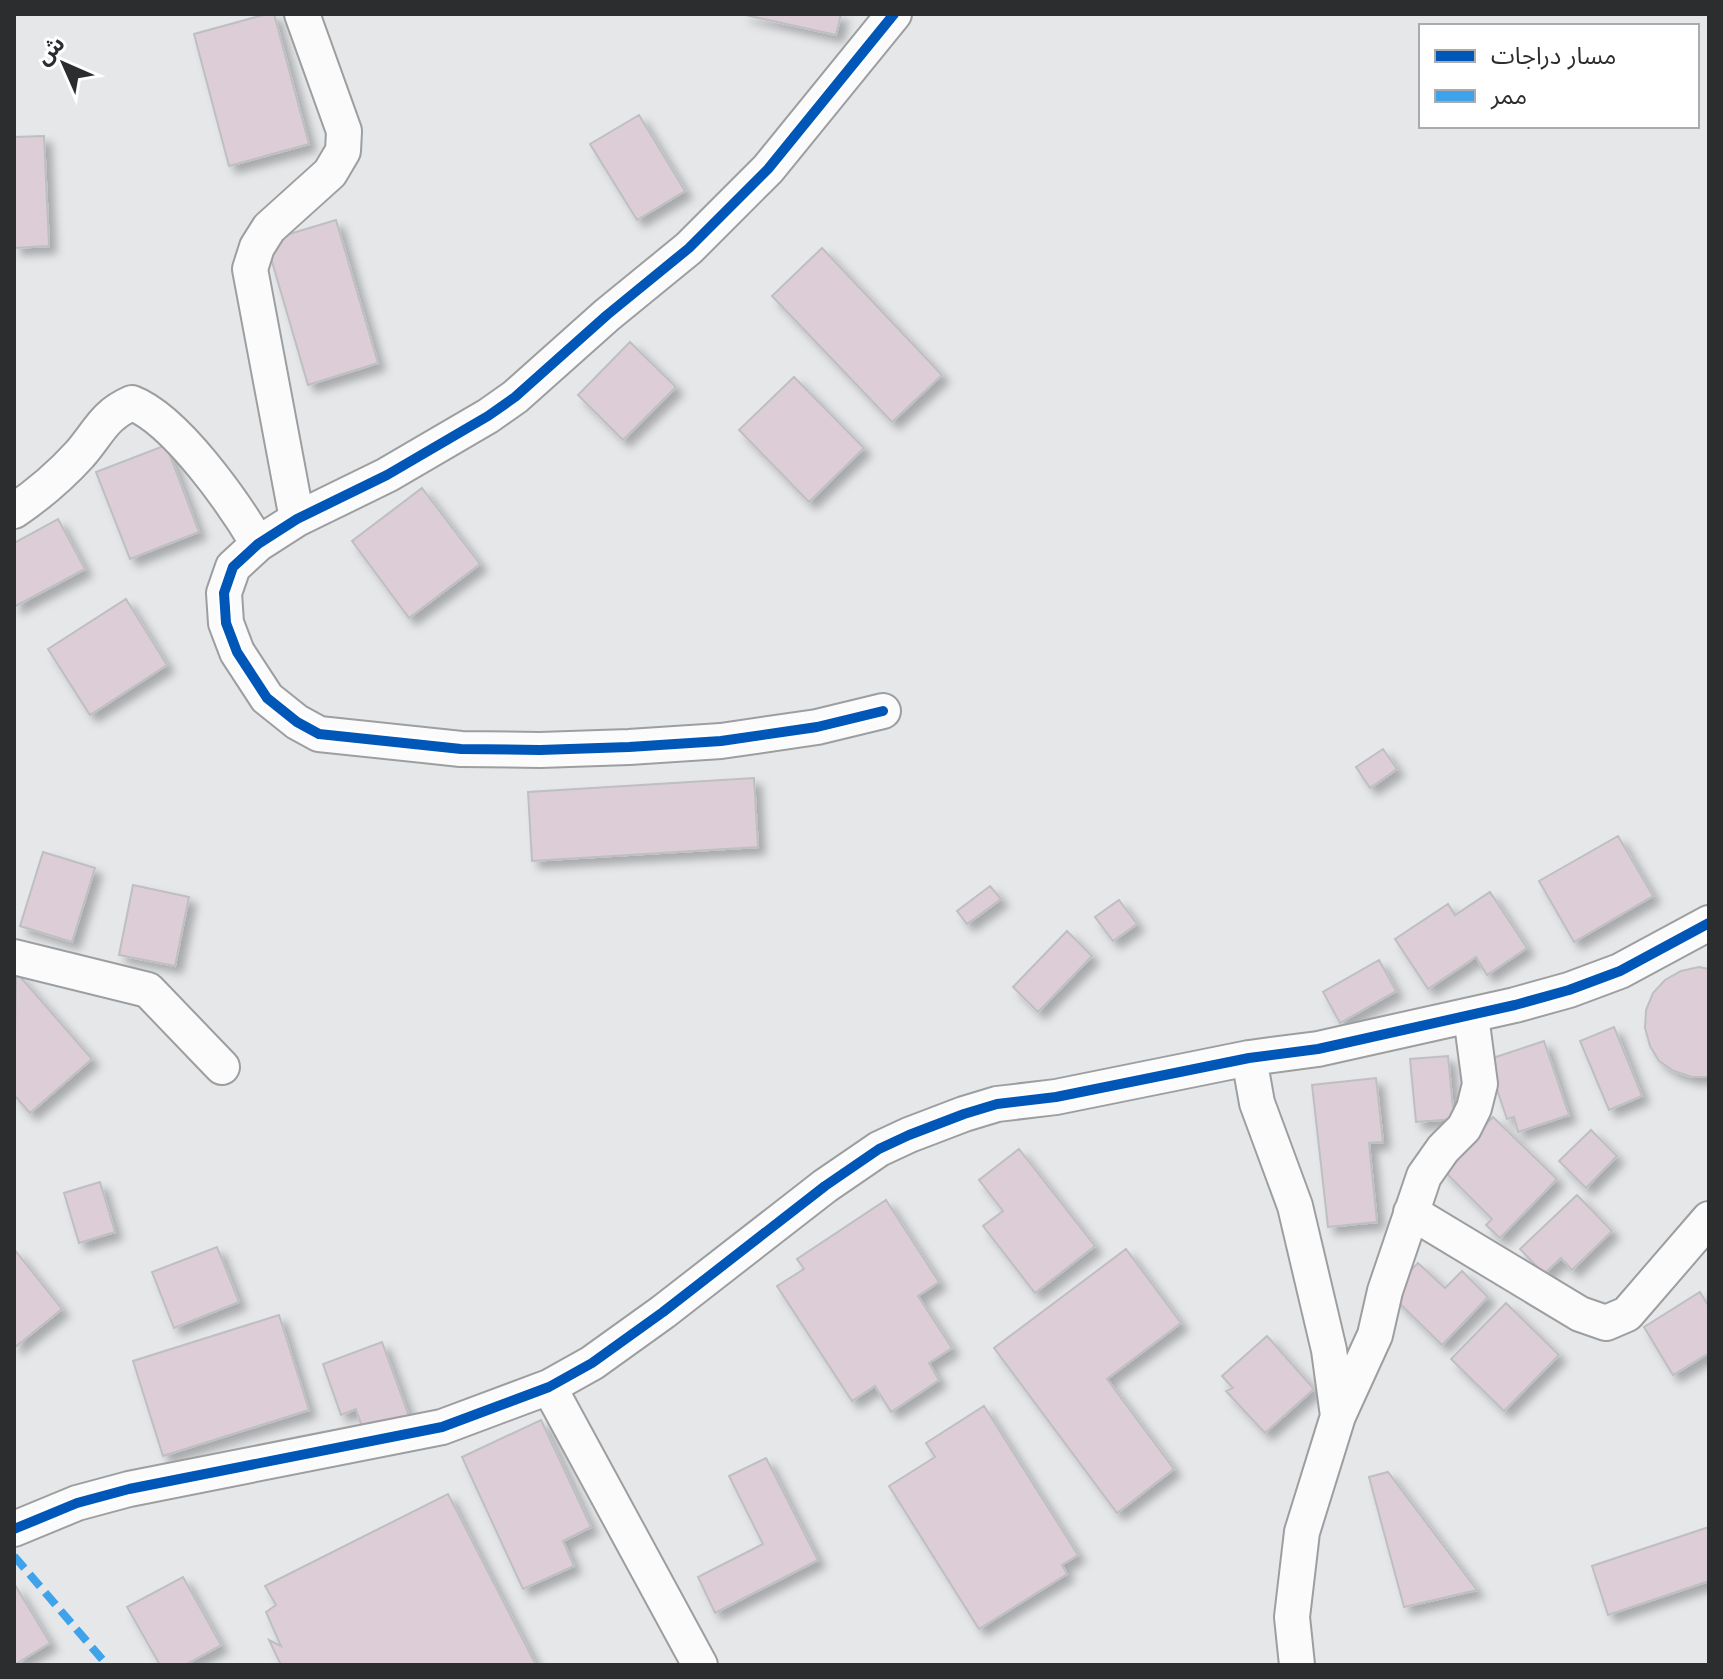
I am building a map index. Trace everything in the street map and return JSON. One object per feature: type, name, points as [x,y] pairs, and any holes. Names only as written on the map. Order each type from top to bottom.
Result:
[{"type":"street","points":[[297,519],[250,269],[257,247],[269,228],[330,173],[343,151],[344,131],[302,14]]},
{"type":"street","points":[[883,711],[817,727],[721,741],[629,747],[461,749],[319,734],[297,722],[267,698],[237,652],[226,623],[224,593],[233,567],[258,544],[297,519],[387,475],[488,416],[515,397],[607,315],[689,248],[768,169],[894,14]]},
{"type":"street","points":[[14,511],[49,486],[114,411],[132,403],[148,409],[188,449],[223,490],[258,544]]},
{"type":"street","points":[[14,1529],[77,1503],[129,1489],[442,1427],[549,1387],[616,1346],[825,1186],[879,1149],[909,1135],[997,1104],[1144,1082],[1249,1058],[1318,1049],[1471,1016],[1569,990],[1620,971],[1709,923]]},
{"type":"street","points":[[14,957],[148,990],[222,1067]]},
{"type":"street","points":[[1297,1665],[1292,1617],[1302,1532],[1338,1416],[1375,1335],[1385,1291],[1424,1176],[1443,1149],[1464,1128],[1474,1108],[1480,1084],[1471,1016]]},
{"type":"street","points":[[1249,1058],[1257,1103],[1295,1206],[1329,1350],[1338,1416]]},
{"type":"street","points":[[1411,1212],[1580,1314],[1606,1323],[1627,1314],[1709,1219]]},
{"type":"street","points":[[549,1387],[700,1665]]},
{"type":"building","points":[[274,14],[309,144],[229,166],[194,34]]},
{"type":"building","points":[[741,14],[841,14],[836,35]]},
{"type":"building","points":[[639,115],[685,191],[637,220],[590,144]]},
{"type":"building","points":[[44,136],[49,246],[14,248],[14,137]]},
{"type":"building","points":[[336,220],[378,363],[308,385],[266,241]]},
{"type":"building","points":[[822,248],[942,375],[892,422],[772,296]]},
{"type":"building","points":[[630,342],[676,387],[623,440],[578,395]]},
{"type":"building","points":[[794,377],[864,448],[809,502],[739,430]]},
{"type":"building","points":[[166,445],[199,532],[130,559],[96,472]]},
{"type":"building","points":[[422,488],[480,564],[409,618],[352,541]]},
{"type":"building","points":[[58,519],[85,569],[14,607],[14,543]]},
{"type":"building","points":[[126,599],[167,665],[90,715],[48,649]]},
{"type":"building","points":[[1383,749],[1397,769],[1370,788],[1356,767]]},
{"type":"building","points":[[754,778],[758,847],[532,861],[528,792]]},
{"type":"building","points":[[1618,836],[1653,896],[1574,942],[1539,881]]},
{"type":"building","points":[[43,852],[95,868],[72,942],[20,926]]},
{"type":"building","points":[[133,885],[189,897],[175,966],[119,955]]},
{"type":"building","points":[[990,886],[1001,899],[967,924],[957,911]]},
{"type":"building","points":[[1490,892],[1527,948],[1487,975],[1476,957],[1428,989],[1395,939],[1448,904],[1455,915]]},
{"type":"building","points":[[1119,900],[1137,924],[1113,941],[1095,917]]},
{"type":"building","points":[[1067,931],[1092,956],[1038,1012],[1013,987]]},
{"type":"building","points":[[1379,960],[1396,991],[1340,1023],[1323,992]]},
{"type":"building","points":[[1699,967],[1709,969],[1709,1077],[1692,1077],[1674,1071],[1659,1061],[1650,1046],[1645,1028],[1646,1010],[1653,993],[1665,980],[1681,971]]},
{"type":"building","points":[[16,972],[92,1059],[30,1113],[14,1095]]},
{"type":"building","points":[[1614,1027],[1642,1096],[1609,1110],[1580,1041]]},
{"type":"building","points":[[1544,1041],[1569,1115],[1518,1132],[1514,1117],[1507,1119],[1487,1060]]},
{"type":"building","points":[[1448,1056],[1454,1119],[1416,1122],[1410,1059]]},
{"type":"building","points":[[1376,1078],[1383,1142],[1369,1143],[1377,1222],[1328,1227],[1312,1085]]},
{"type":"building","points":[[1493,1117],[1557,1179],[1500,1238],[1486,1225],[1492,1219],[1442,1169]]},
{"type":"building","points":[[1591,1130],[1617,1156],[1586,1188],[1559,1161]]},
{"type":"building","points":[[1019,1149],[1095,1246],[1035,1293],[983,1226],[1003,1211],[979,1180]]},
{"type":"building","points":[[100,1182],[115,1232],[79,1243],[64,1193]]},
{"type":"building","points":[[1577,1195],[1612,1231],[1572,1270],[1561,1258],[1544,1274],[1520,1249]]},
{"type":"building","points":[[886,1200],[939,1282],[918,1296],[952,1348],[929,1363],[939,1380],[891,1412],[875,1386],[852,1401],[777,1286],[804,1269],[797,1259]]},
{"type":"building","points":[[217,1247],[239,1302],[174,1328],[152,1272]]},
{"type":"building","points":[[14,1249],[62,1309],[14,1348]]},
{"type":"building","points":[[1126,1249],[1181,1323],[1107,1379],[1174,1469],[1117,1513],[994,1348]]},
{"type":"building","points":[[1418,1263],[1445,1288],[1462,1271],[1488,1297],[1442,1345],[1389,1293]]},
{"type":"building","points":[[1700,1292],[1709,1307],[1709,1353],[1673,1375],[1644,1327]]},
{"type":"building","points":[[1506,1303],[1559,1355],[1504,1411],[1451,1359]]},
{"type":"building","points":[[279,1315],[309,1410],[163,1456],[133,1361]]},
{"type":"building","points":[[1267,1336],[1314,1389],[1265,1433],[1226,1391],[1233,1388],[1222,1376]]},
{"type":"building","points":[[382,1342],[410,1419],[365,1436],[356,1409],[341,1415],[323,1364]]},
{"type":"building","points":[[984,1406],[1078,1555],[1062,1565],[1067,1574],[979,1629],[889,1486],[935,1457],[926,1443]]},
{"type":"building","points":[[541,1420],[591,1527],[563,1541],[574,1566],[523,1589],[462,1457]]},
{"type":"building","points":[[766,1458],[818,1560],[715,1613],[698,1577],[763,1544],[729,1476]]},
{"type":"building","points":[[1388,1472],[1477,1590],[1404,1607],[1369,1477]]},
{"type":"building","points":[[448,1494],[536,1665],[281,1665],[269,1640],[281,1646],[266,1612],[276,1605],[265,1586]]},
{"type":"building","points":[[1709,1527],[1709,1581],[1608,1615],[1592,1566]]},
{"type":"building","points":[[183,1577],[221,1645],[185,1665],[160,1665],[127,1607]]},
{"type":"building","points":[[14,1586],[50,1643],[14,1665]]},
{"type":"marked path","points":[[14,1556],[107,1665]]},
{"type":"cycle path","points":[[883,711],[817,727],[721,741],[629,747],[461,749],[319,734],[297,722],[267,698],[237,652],[226,623],[224,593],[233,567],[258,544],[297,519],[387,475],[488,416],[515,397],[607,315],[689,248],[768,169],[894,14]]},
{"type":"cycle path","points":[[14,1529],[77,1503],[129,1489],[442,1427],[549,1387],[592,1363],[663,1312],[825,1186],[879,1149],[964,1114],[997,1104],[1056,1097],[1249,1058],[1318,1049],[1515,1005],[1620,971],[1709,923]]}]
